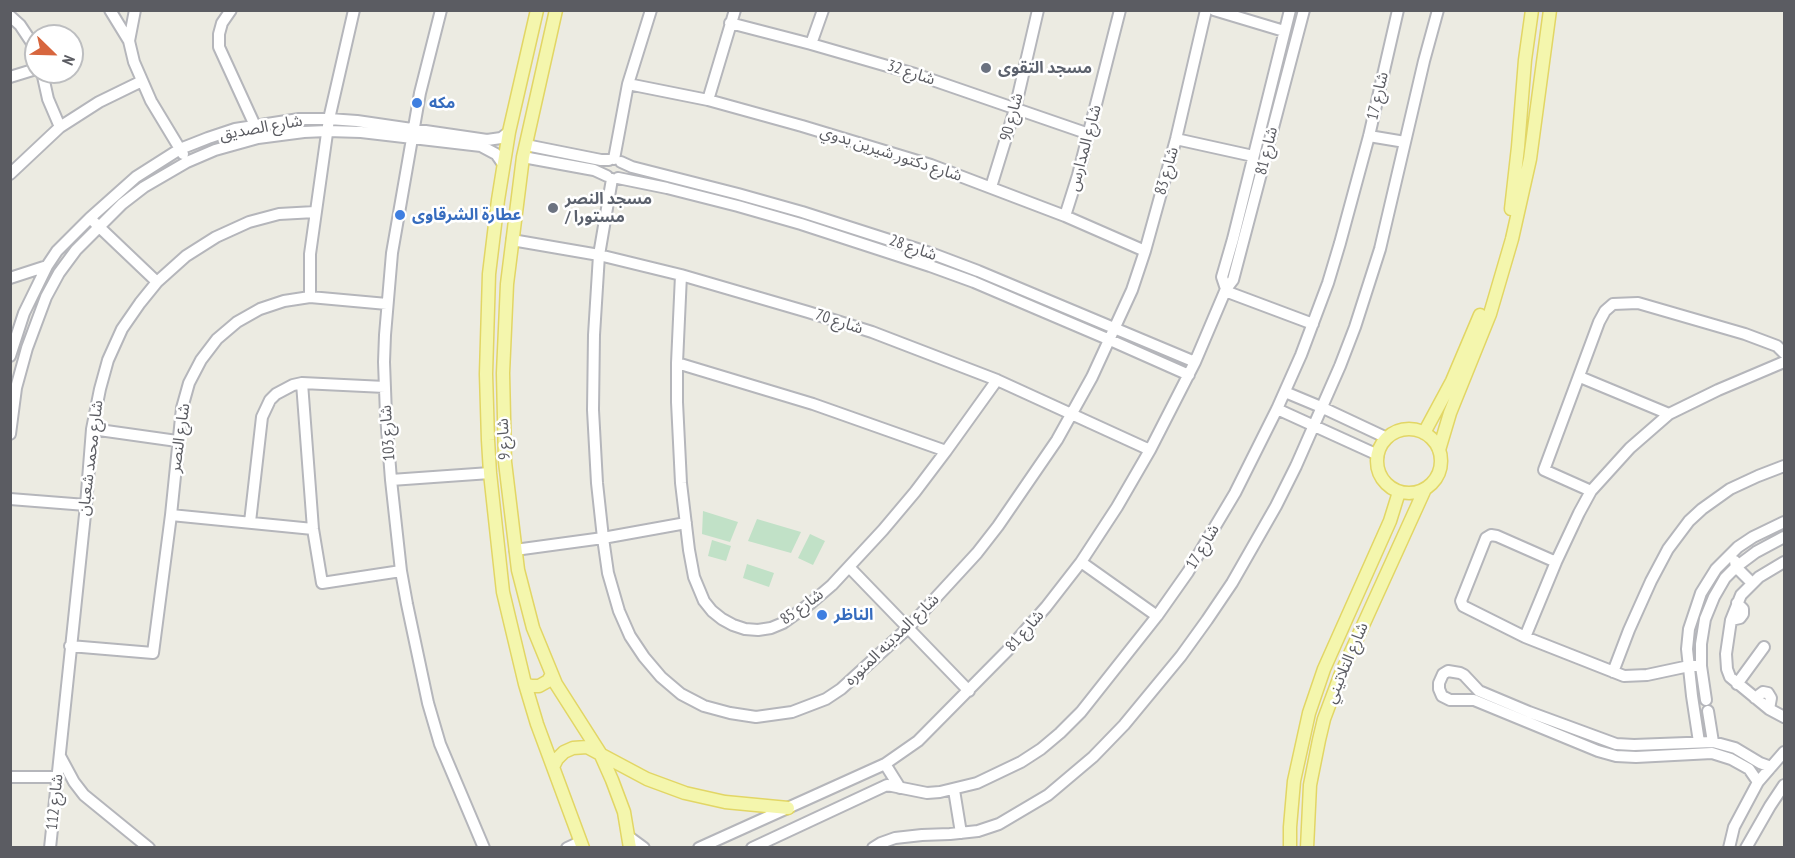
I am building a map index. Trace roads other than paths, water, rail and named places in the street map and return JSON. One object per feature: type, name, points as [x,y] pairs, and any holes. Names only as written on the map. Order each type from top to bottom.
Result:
[{"type":"main road","name":"شارع 9","points":[[537,10],[503,164],[489,274],[486,385],[490,473],[503,592],[525,684],[537,724],[582,845]]},
{"type":"main road","name":"شارع 9","points":[[556,10],[524,151],[512,240],[504,329],[505,462],[515,550],[527,609],[552,674],[566,701],[600,753],[618,796],[630,842]]},
{"type":"main road","points":[[1424,433],[1464,355],[1485,304],[1500,257],[1511,206],[1532,10]]},
{"type":"main road","points":[[1439,450],[1450,413],[1490,314],[1512,239],[1530,159],[1550,10]]},
{"type":"main road","points":[[1405,429],[1424,433],[1433,440],[1439,450],[1441,461],[1439,472],[1425,489],[1412,493],[1399,492],[1381,477],[1377,466],[1381,446],[1395,432],[1405,429]]},
{"type":"main road","name":"شارع التلاتيني","points":[[1307,848],[1310,785],[1324,719],[1340,676],[1425,489]]},
{"type":"main road","name":"شارع التلاتيني","points":[[1290,848],[1290,816],[1294,781],[1309,713],[1324,669],[1390,521],[1399,492]]},
{"type":"main road","points":[[525,684],[539,686],[548,681],[552,674]]},
{"type":"main road","points":[[553,768],[560,755],[573,748],[587,747],[647,779],[685,793],[725,802],[788,808]]},
{"type":"street","points":[[110,10],[129,41],[151,101],[187,162]]},
{"type":"street","points":[[129,41],[135,10]]},
{"type":"street","points":[[231,10],[222,23],[219,48],[256,126],[258,138]]},
{"type":"street","points":[[310,297],[310,254],[327,131],[354,10]]},
{"type":"street","name":"شارع 103","points":[[441,10],[420,93],[396,226],[387,304],[385,387],[391,480],[401,571],[428,703],[440,744],[484,848]]},
{"type":"street","points":[[615,160],[624,170],[622,175],[612,178],[604,167],[615,160],[628,84],[651,10]]},
{"type":"street","points":[[708,100],[735,10]]},
{"type":"street","points":[[811,44],[823,10]]},
{"type":"street","name":"شارع 90","points":[[991,187],[1015,109],[1038,10]]},
{"type":"street","name":"شارع المدارس","points":[[1065,216],[1089,134],[1120,10]]},
{"type":"street","name":"شارع 83","points":[[1115,328],[1132,290],[1145,251],[1176,139],[1206,10]]},
{"type":"street","points":[[1214,10],[1284,31]]},
{"type":"street","name":"شارع 81","points":[[1225,290],[1222,278],[1290,10]]},
{"type":"street","name":"شارع 81","points":[[699,848],[885,764],[918,741],[969,691],[1046,607],[1081,562],[1117,507],[1150,450],[1189,375],[1225,290],[1233,280],[1304,10]]},
{"type":"street","name":"شارع 17","points":[[756,845],[887,785],[927,793],[954,790],[1007,770],[1041,749],[1059,733],[1098,692],[1157,616],[1211,536],[1235,493],[1285,392],[1313,324],[1340,243],[1369,136],[1398,10]]},
{"type":"street","points":[[873,848],[895,838],[978,831],[999,824],[1048,795],[1093,757],[1146,699],[1181,656],[1232,583],[1276,506],[1340,366],[1368,288],[1438,10]]},
{"type":"street","points":[[10,16],[24,32]]},
{"type":"street","name":"شارع 32","points":[[730,24],[811,44],[915,74],[1089,134]]},
{"type":"street","points":[[10,174],[60,127],[99,102],[142,81]]},
{"type":"street","points":[[45,84],[48,99],[60,127]]},
{"type":"street","name":"شارع دكتور شيرين بدوي","points":[[628,84],[708,100],[931,165],[1065,216],[1145,251]]},
{"type":"street","points":[[1267,101],[1279,104]]},
{"type":"street","name":"شارع الصديق","points":[[10,434],[20,372],[35,322],[67,260],[94,222],[136,177],[180,149],[235,129],[292,120],[329,119],[357,121],[481,146],[496,154],[503,164]]},
{"type":"street","name":"شارع الصديق","points":[[10,356],[24,313],[47,266],[67,240],[144,187],[187,162],[215,150],[258,138],[327,131],[492,140],[501,138],[509,132]]},
{"type":"street","points":[[1369,136],[1405,142]]},
{"type":"street","points":[[1176,139],[1253,156]]},
{"type":"street","name":"شارع 28","points":[[524,151],[615,160],[632,167],[802,212],[978,271],[1195,362]]},
{"type":"street","name":"شارع 28","points":[[524,151],[594,170],[612,178],[667,188],[801,224],[974,282],[1189,375]]},
{"type":"street","name":"شارع المدينه المنوره","points":[[612,178],[600,255],[594,335],[593,410],[597,483],[608,573],[619,611],[630,636],[644,657],[661,677],[681,694],[704,706],[756,717],[801,710],[826,699],[855,678],[908,628],[962,570],[998,526],[1037,471],[1072,413],[1115,328]]},
{"type":"street","name":"شارع محمد شعبان","points":[[60,756],[92,429],[100,389],[112,349],[122,329],[157,282],[186,256],[216,237],[249,222],[279,214],[315,212]]},
{"type":"street","points":[[94,222],[157,282]]},
{"type":"street","name":"شارع 70","points":[[512,240],[600,255],[681,275],[872,332],[997,380],[1150,450]]},
{"type":"street","points":[[10,278],[47,266]]},
{"type":"street","points":[[974,282],[978,271]]},
{"type":"street","name":"شارع 85","points":[[681,275],[677,363],[678,442],[694,577],[704,601],[712,611],[722,619],[745,629],[764,629],[783,623],[812,603],[849,567],[889,523],[946,452],[997,380]]},
{"type":"street","points":[[1225,290],[1313,324]]},
{"type":"street","name":"شارع النصر","points":[[70,646],[153,653],[182,408],[189,383],[201,360],[218,339],[237,322],[260,309],[284,301],[310,297],[387,304]]},
{"type":"street","points":[[1591,491],[1544,470],[1599,322],[1605,311],[1613,304],[1638,303],[1745,334],[1777,346],[1785,353]]},
{"type":"street","points":[[1526,638],[1567,536],[1591,491],[1630,448],[1669,414],[1718,390],[1785,362]]},
{"type":"street","points":[[677,363],[813,404],[946,452]]},
{"type":"street","points":[[1580,377],[1669,414]]},
{"type":"street","points":[[250,522],[262,417],[270,400],[276,394],[293,385],[302,384],[385,387]]},
{"type":"street","points":[[302,384],[313,529],[322,583],[401,571]]},
{"type":"street","points":[[1285,392],[1387,438]]},
{"type":"street","points":[[1277,409],[1378,454]]},
{"type":"street","points":[[92,429],[177,441]]},
{"type":"street","points":[[1613,672],[1629,630],[1668,549],[1689,521],[1730,489],[1785,466]]},
{"type":"street","points":[[391,480],[490,473]]},
{"type":"street","points":[[10,499],[86,505]]},
{"type":"street","points":[[171,515],[313,529]]},
{"type":"street","points":[[1699,742],[1687,649],[1689,629],[1701,593],[1716,568],[1727,556],[1753,537],[1785,522]]},
{"type":"street","points":[[515,550],[603,538],[686,523]]},
{"type":"street","points":[[1556,562],[1491,535],[1485,538],[1461,601],[1462,606],[1526,638],[1624,676],[1647,675],[1689,666],[1701,666]]},
{"type":"street","points":[[1753,537],[1752,545],[1734,561],[1756,580]]},
{"type":"street","points":[[1713,742],[1701,666],[1701,637],[1705,619],[1725,578],[1750,556],[1785,537]]},
{"type":"street","points":[[1750,556],[1756,580]]},
{"type":"street","points":[[1081,562],[1157,616]]},
{"type":"street","points":[[1785,562],[1756,580],[1741,594],[1731,620],[1727,642],[1727,669],[1730,677],[1769,709],[1785,717]]},
{"type":"street","points":[[849,567],[969,691]]},
{"type":"street","points":[[1737,684],[1764,647]]},
{"type":"street","points":[[1758,782],[1749,769],[1731,759],[1712,753],[1636,757],[1616,756],[1598,751],[1474,700],[1449,700],[1442,696],[1439,683],[1443,674],[1448,671],[1460,673],[1479,691],[1616,744],[1713,742],[1735,748],[1771,767]]},
{"type":"street","points":[[1731,759],[1735,748]]},
{"type":"street","points":[[1729,848],[1734,827],[1758,782],[1785,752]]},
{"type":"street","points":[[60,756],[84,795],[149,848]]},
{"type":"street","name":"شارع 112","points":[[50,848],[60,756]]},
{"type":"street","points":[[885,764],[900,788]]},
{"type":"street","points":[[10,777],[57,777]]},
{"type":"street","points":[[1746,848],[1785,785]]},
{"type":"street","points":[[954,790],[961,833]]},
{"type":"street","points":[[752,824],[756,845]]},
{"type":"street","points":[[630,842],[645,848]]},
{"type":"street","points":[[567,848],[582,845]]},
{"type":"place","name":"مسجد التقوى","points":[[986,68]]},
{"type":"place","name":"مكه","points":[[417,103]]},
{"type":"place","name":"مسجد النصر / مستورا","points":[[553,208]]},
{"type":"place","name":"عطارة الشرقاوى","points":[[400,215]]},
{"type":"place","name":"الناظر","points":[[822,615]]}]
